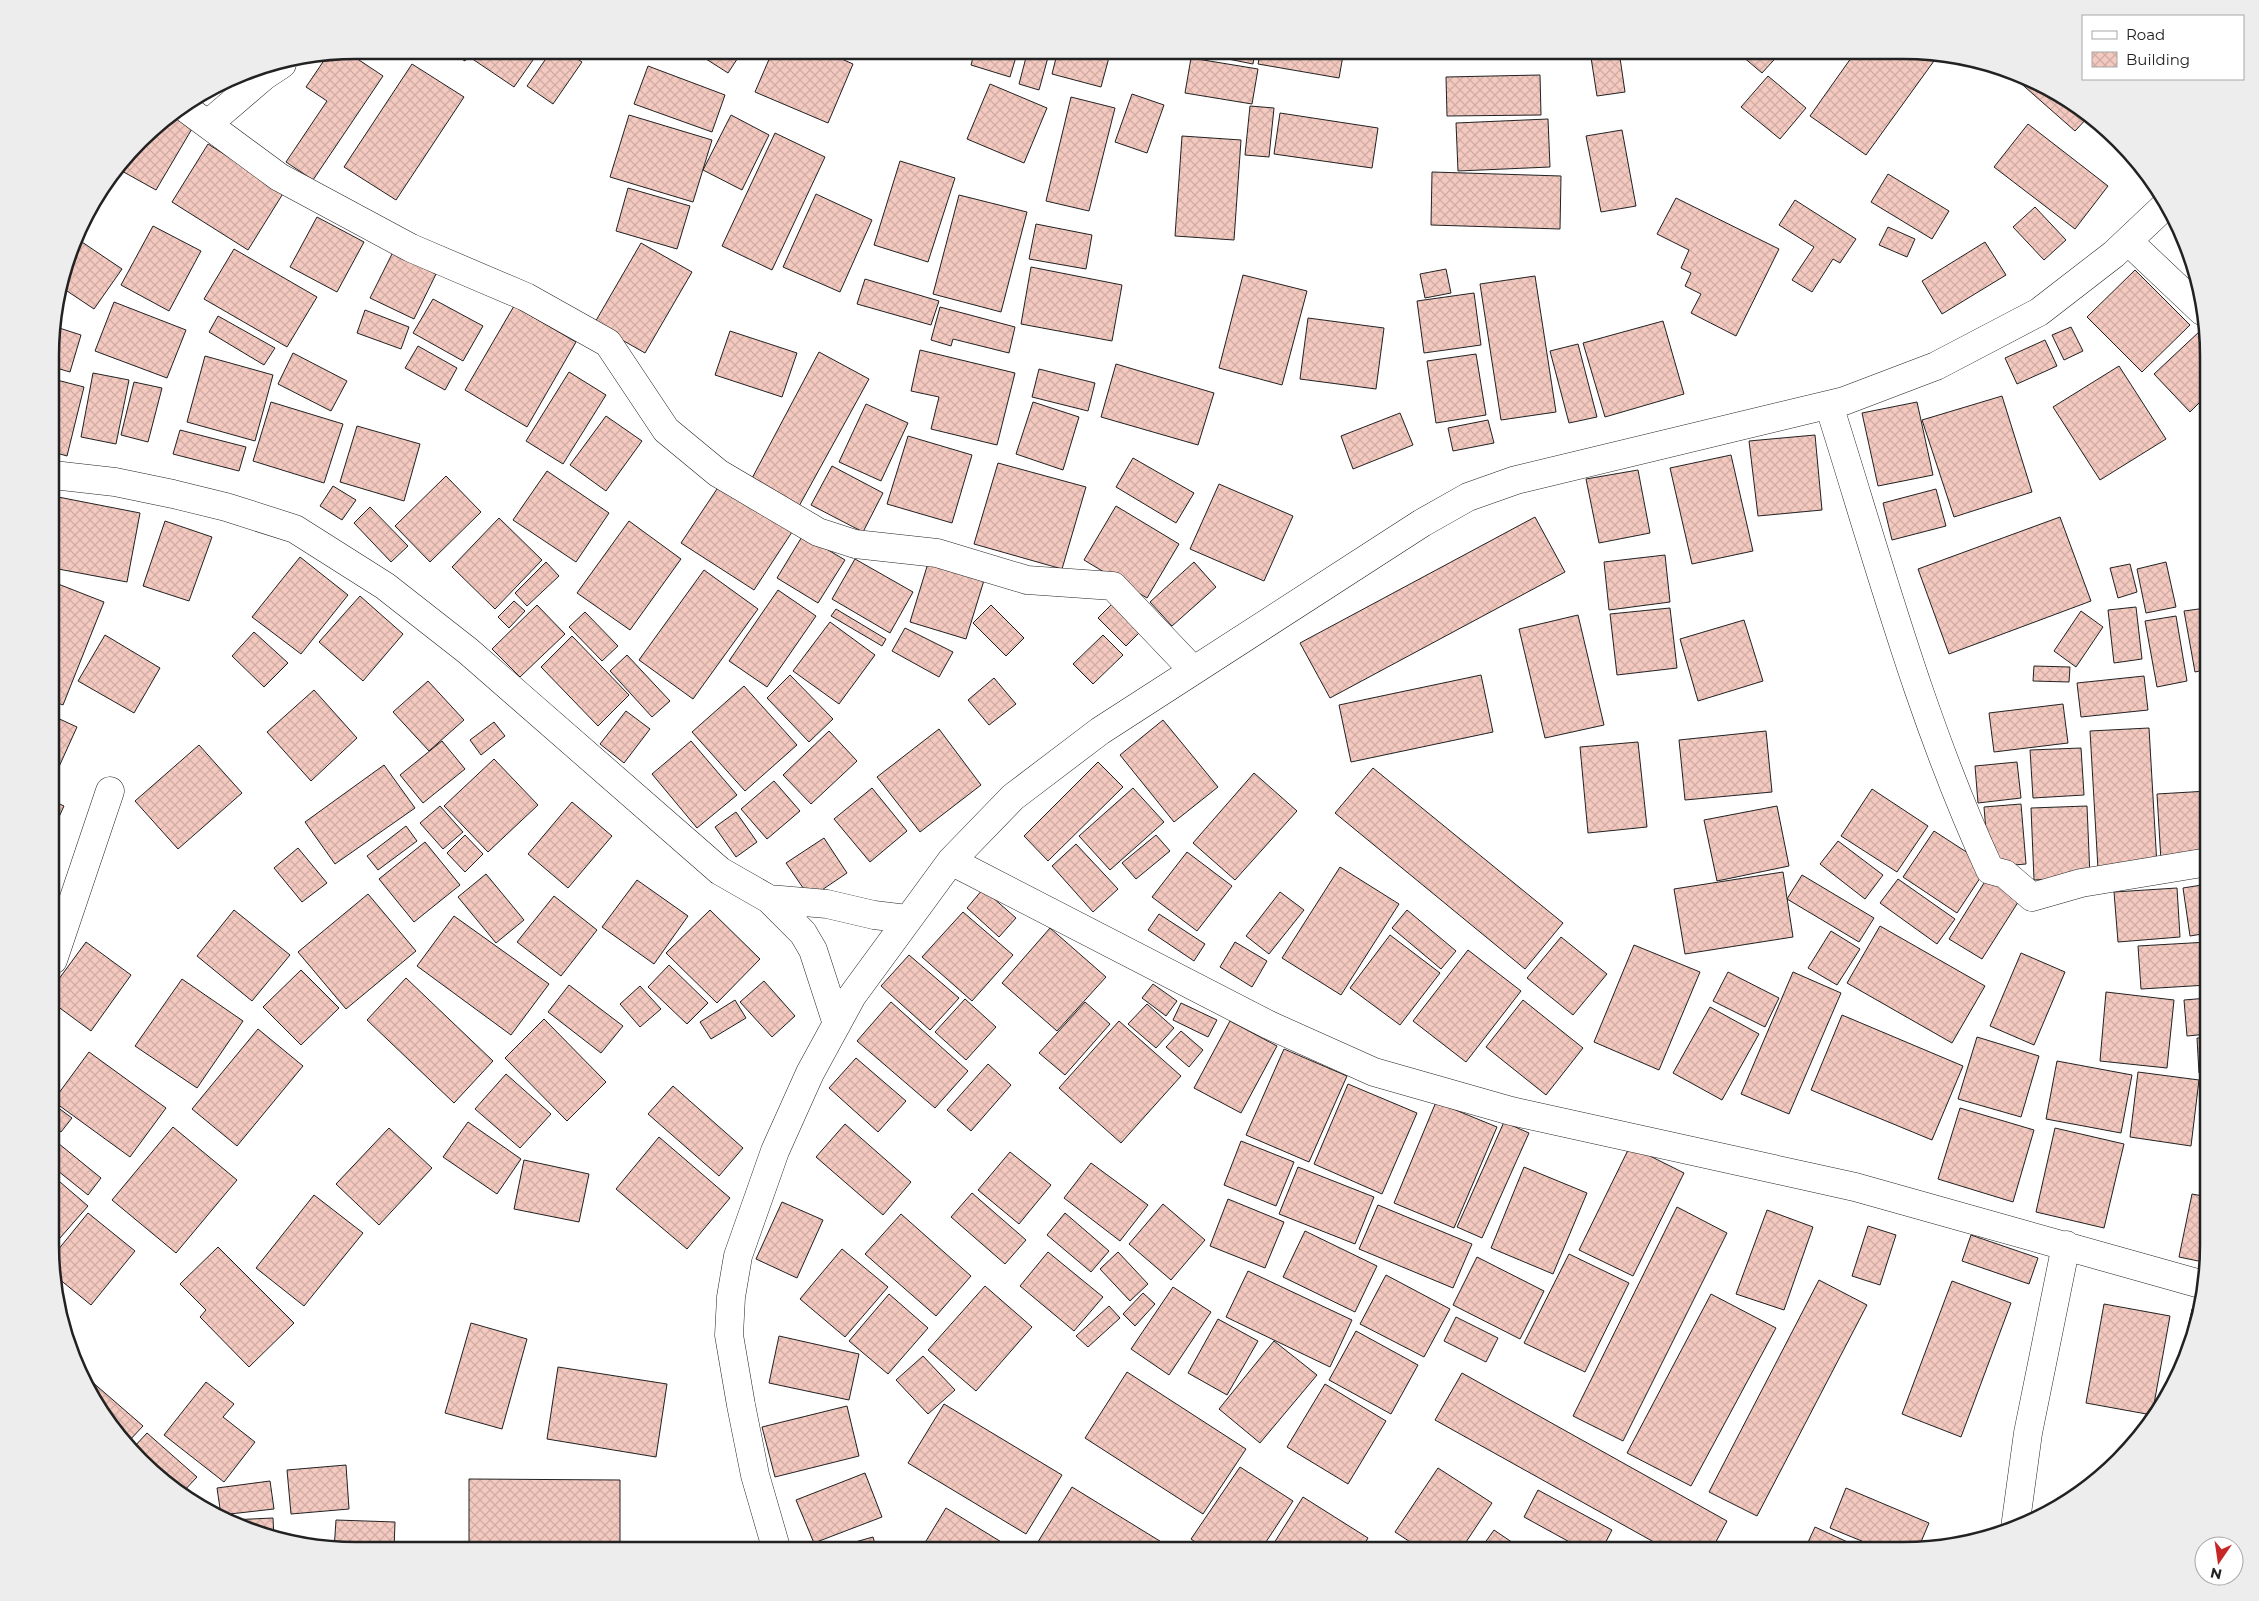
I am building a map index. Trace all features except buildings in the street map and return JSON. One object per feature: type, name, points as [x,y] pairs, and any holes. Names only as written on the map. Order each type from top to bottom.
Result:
[{"type":"street","points":[[208,124],[272,71]]},
{"type":"street","points":[[189,110],[279,177],[411,248],[526,297],[608,343],[666,430],[718,473],[818,532],[855,544],[937,553],[1027,580],[1113,586],[1193,670]]},
{"type":"street","points":[[775,1542],[755,1475],[729,1335],[731,1297],[738,1256],[775,1151],[810,1073],[852,996],[951,861],[1013,797],[1100,731],[1422,522],[1468,497],[1516,480],[1844,401],[1936,366],[2038,312],[2114,254],[2161,209]]},
{"type":"street","points":[[2128,241],[2196,305]]},
{"type":"street","points":[[1829,404],[1916,678],[1970,826],[1990,870],[2005,874],[2032,897],[2081,883],[2200,863]]},
{"type":"street","points":[[59,476],[115,482],[173,494],[226,506],[295,529],[385,586],[468,651],[720,871],[769,899],[803,933],[813,950],[837,1024]]},
{"type":"street","points":[[59,942],[110,790]]},
{"type":"street","points":[[951,861],[1269,1026],[1374,1072],[1511,1112],[1855,1186],[2198,1283]]},
{"type":"street","points":[[769,899],[827,904],[874,915],[907,919]]},
{"type":"street","points":[[2016,1520],[2028,1433],[2066,1245]]}]
